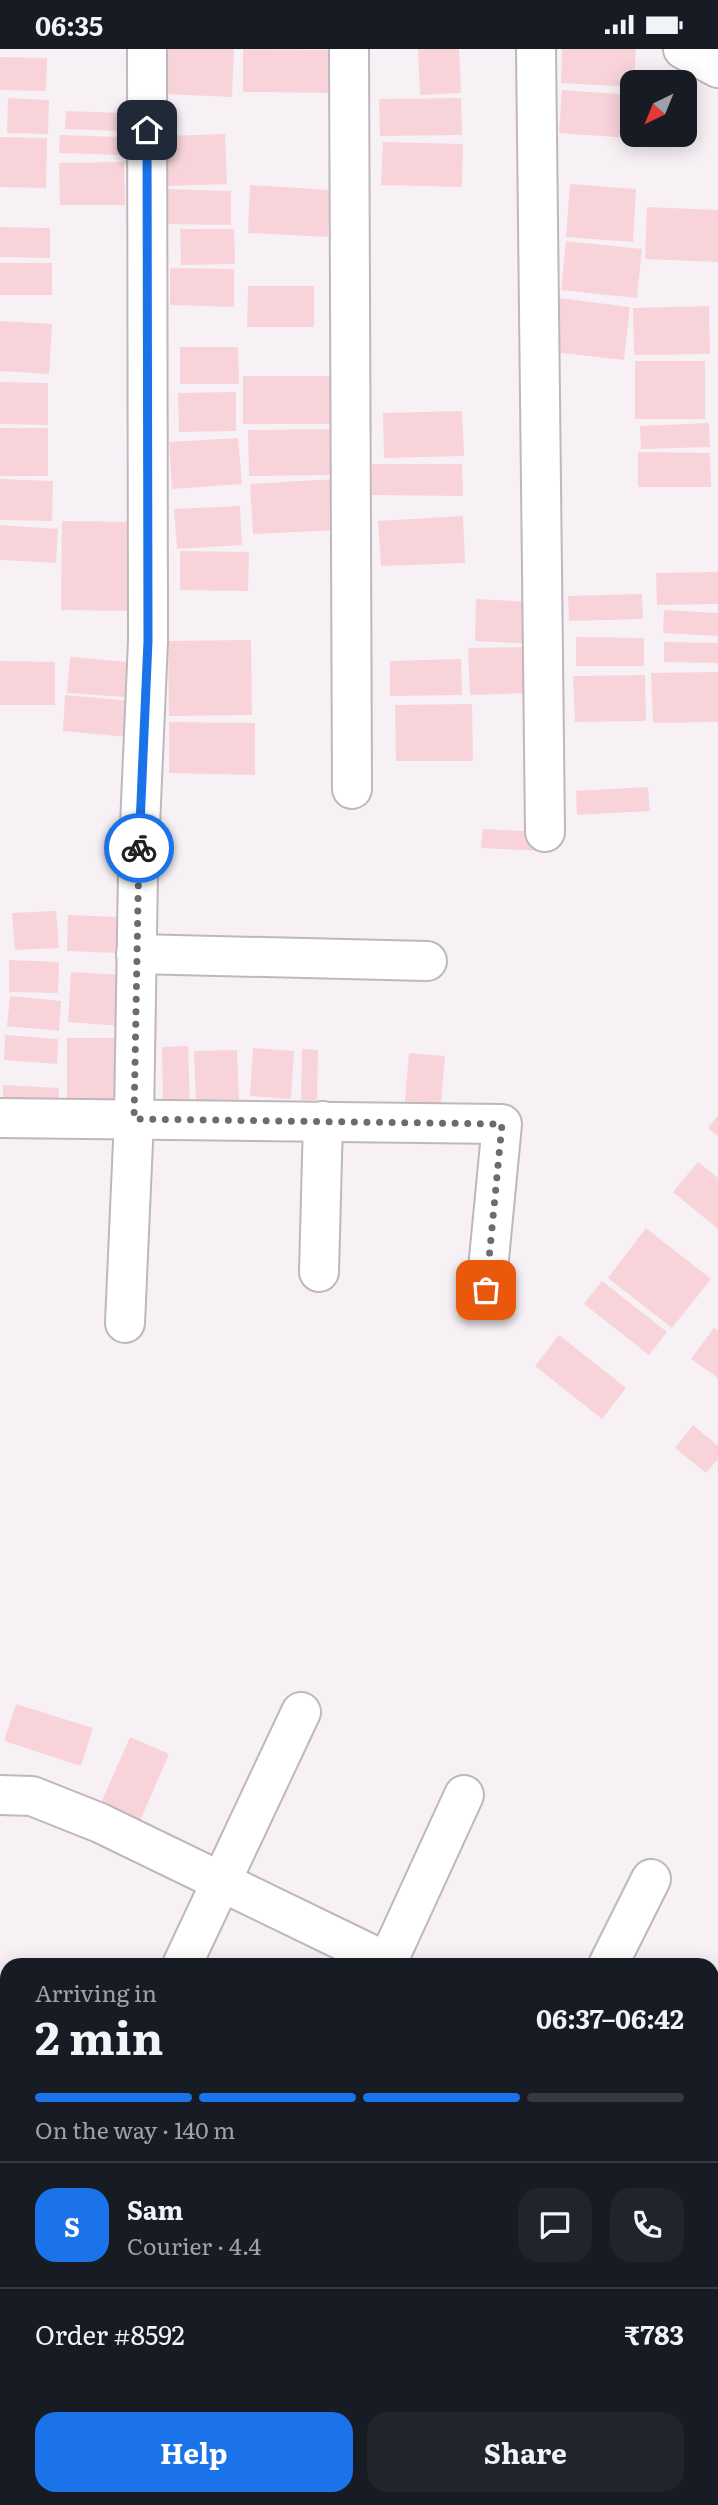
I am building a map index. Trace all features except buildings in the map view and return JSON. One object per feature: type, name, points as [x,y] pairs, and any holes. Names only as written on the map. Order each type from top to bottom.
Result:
[{"type":"street","points":[[125,1322],[134,1119],[136,954],[148,641],[147,49]]},
{"type":"street","points":[[349,49],[352,789]]},
{"type":"street","points":[[536,49],[545,832]]},
{"type":"street","points":[[683,49],[718,68]]},
{"type":"street","points":[[136,954],[428,961]]},
{"type":"street","points":[[0,1118],[502,1124],[486,1290]]},
{"type":"street","points":[[319,1272],[323,1121]]},
{"type":"street","points":[[185,1958],[302,1712]]},
{"type":"street","points":[[0,1795],[32,1796],[100,1823],[377,1958]]},
{"type":"street","points":[[392,1958],[464,1795]]},
{"type":"street","points":[[612,1958],[651,1879]]},
{"type":"way so far","points":[[139,848],[134,1119],[502,1124],[486,1290]]},
{"type":"route","points":[[139,848],[148,641],[147,130]]}]
